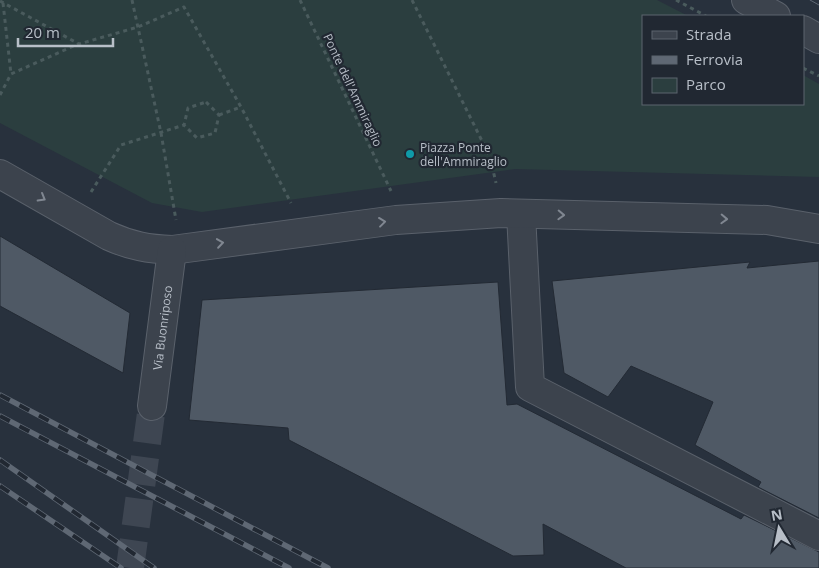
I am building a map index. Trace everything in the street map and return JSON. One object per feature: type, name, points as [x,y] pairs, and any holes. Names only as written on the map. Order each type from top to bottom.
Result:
[{"type":"street","points":[[746,0],[774,15]]},
{"type":"street","points":[[804,31],[819,39]]},
{"type":"street","points":[[0,174],[127,244],[146,249],[172,250],[396,220],[521,214],[767,220],[815,227]]},
{"type":"street","points":[[521,214],[530,388],[819,536]]},
{"type":"street","name":"Via Buonriposo","points":[[152,406],[172,250]]},
{"type":"path","points":[[132,0],[176,218],[172,250]]},
{"type":"path","name":"Ponte dell'Ammiraglio","points":[[300,0],[389,188]]},
{"type":"path","points":[[412,0],[490,157],[497,190]]},
{"type":"path","points":[[676,0],[704,15]]},
{"type":"path","points":[[1,2],[78,44]]},
{"type":"path","points":[[0,95],[11,74],[1,2]]},
{"type":"path","points":[[11,74],[78,44],[138,27],[184,7],[242,108],[306,232]]},
{"type":"path","points":[[804,68],[819,76]]},
{"type":"path","points":[[184,125],[188,108],[206,102],[219,115]]},
{"type":"path","points":[[219,115],[242,108]]},
{"type":"path","points":[[184,125],[197,138],[215,133],[219,115]]},
{"type":"path","points":[[75,217],[121,145],[184,125]]},
{"type":"green space","name":"Piazza Ponte dell'Ammiraglio","points":[[0,0],[657,0],[686,15],[642,15],[642,105],[804,105],[804,76],[819,84],[819,177],[515,169],[202,212],[152,203],[0,123]]},
{"type":"building","points":[[0,236],[130,313],[123,373],[0,306]]},
{"type":"building","points":[[819,261],[819,518],[758,487],[761,482],[695,445],[713,402],[631,366],[608,397],[564,373],[552,281],[750,262],[747,268]]},
{"type":"building","points":[[498,282],[507,405],[517,404],[741,519],[744,515],[819,552],[819,568],[626,568],[543,524],[544,555],[513,556],[289,440],[288,428],[189,420],[202,300]]},
{"type":"tunnel","points":[[130,568],[152,406]]},
{"type":"tram line","points":[[810,0],[819,5]]},
{"type":"railway","points":[[0,395],[328,568]]},
{"type":"railway","points":[[0,416],[289,568]]},
{"type":"railway","points":[[0,460],[154,568]]},
{"type":"railway","points":[[0,486],[121,568]]},
{"type":"place","name":"Piazza Ponte dell'Ammiraglio","points":[[410,154]]}]
